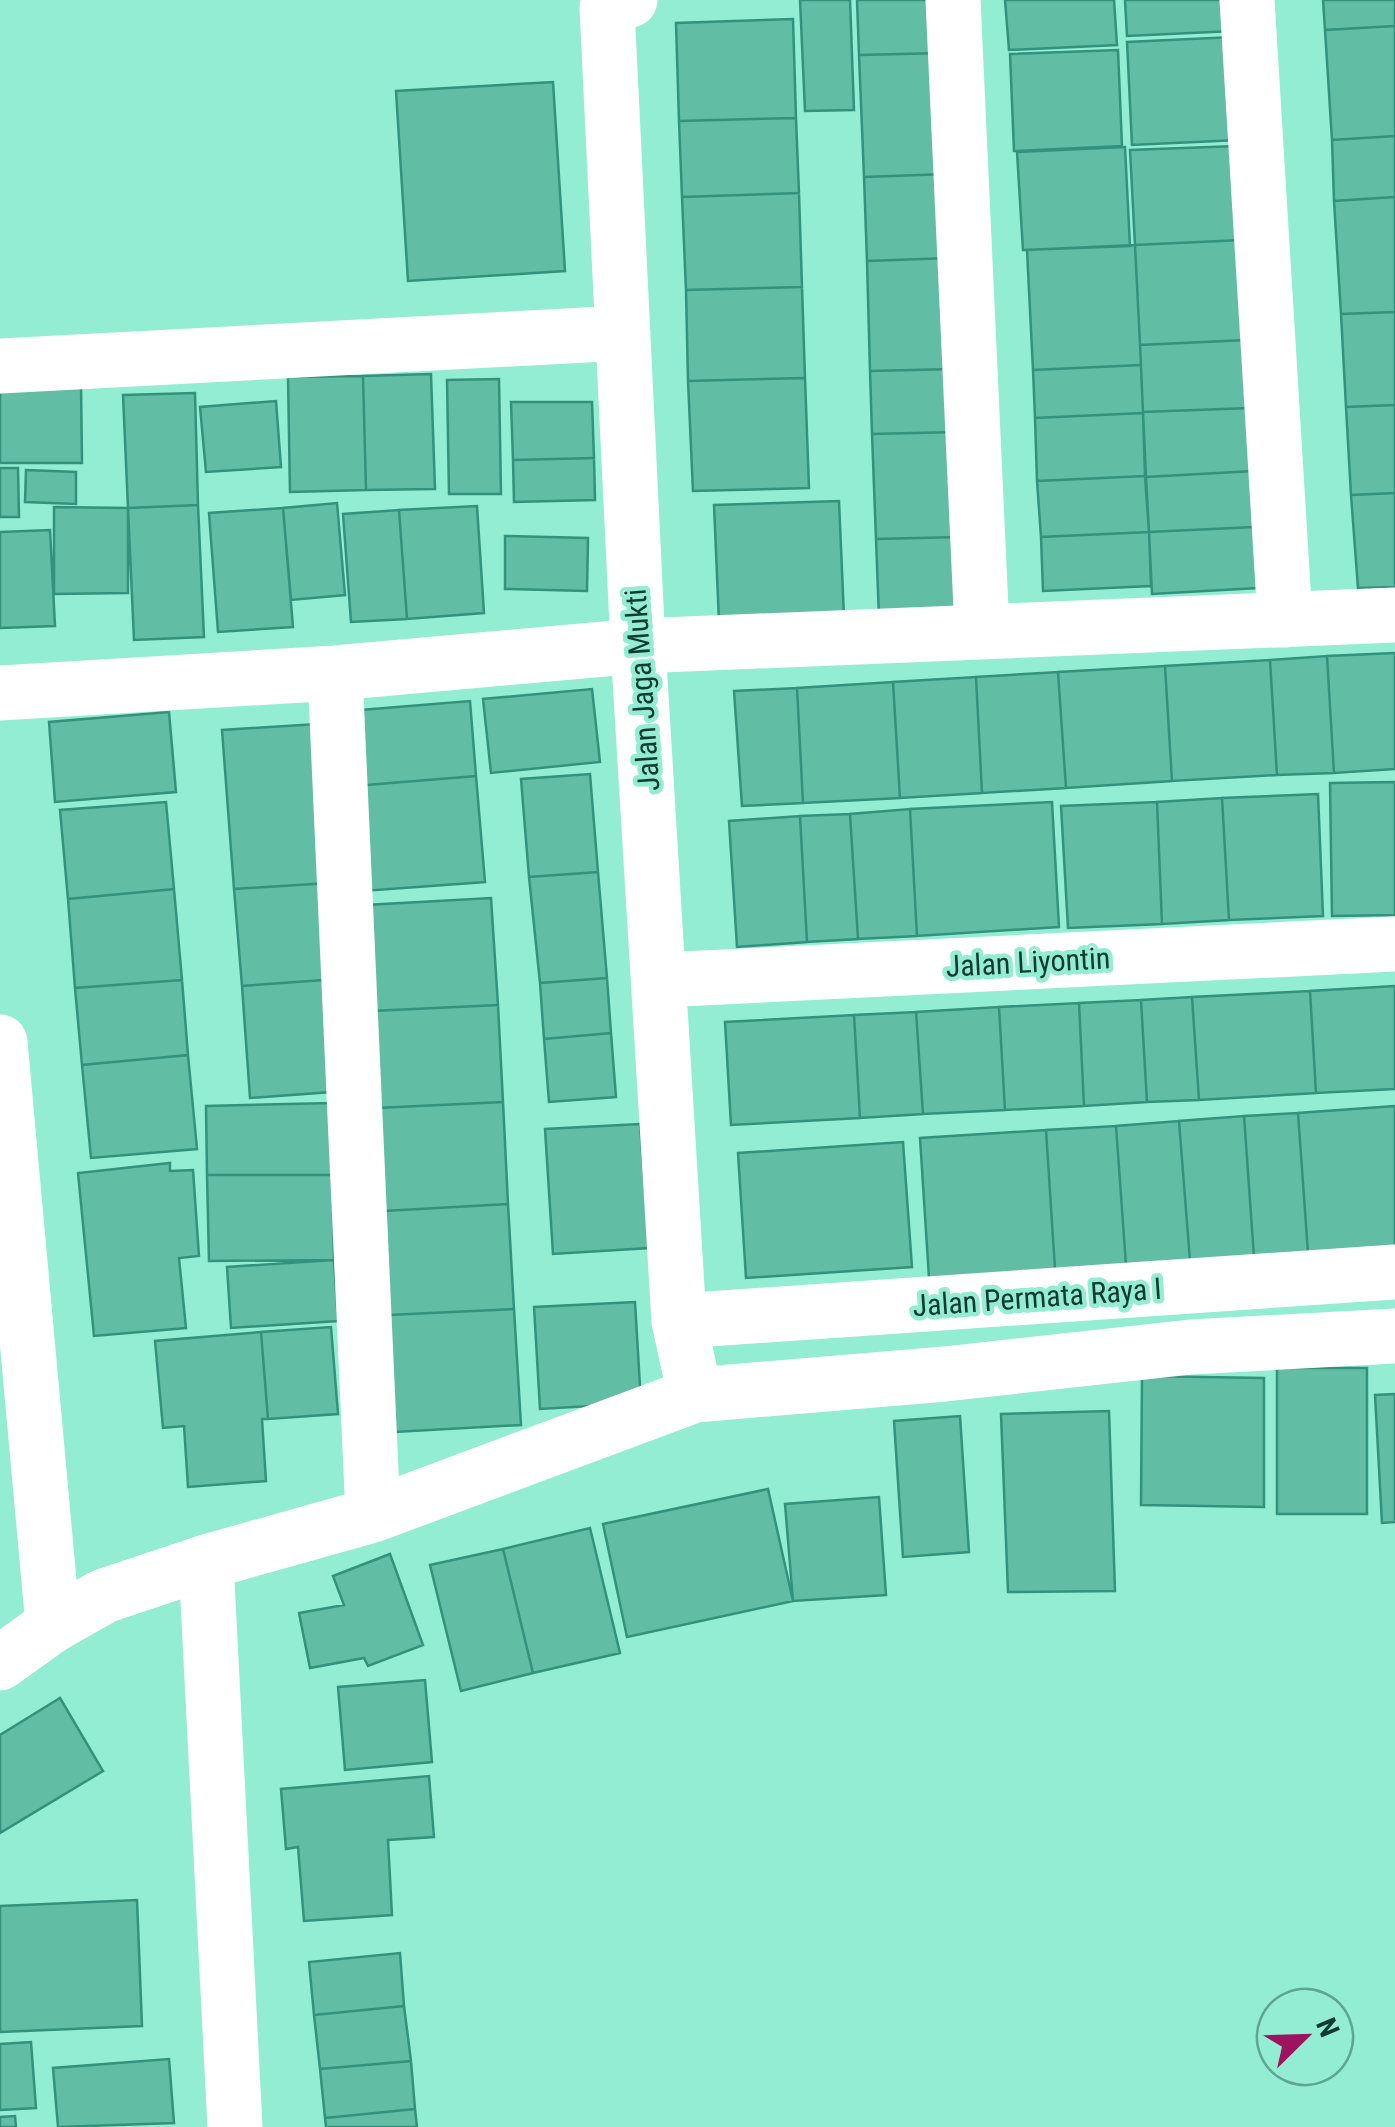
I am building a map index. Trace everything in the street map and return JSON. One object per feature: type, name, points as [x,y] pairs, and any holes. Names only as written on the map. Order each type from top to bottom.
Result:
[{"type":"street","name":"Jalan Jaga Mukti","points":[[630,0],[607,8],[638,646],[680,1321],[696,1395]]},
{"type":"street","points":[[953,0],[982,631]]},
{"type":"street","points":[[1247,0],[1285,620]]},
{"type":"street","points":[[0,366],[623,333]]},
{"type":"street","points":[[0,694],[335,674],[638,646],[1395,616]]},
{"type":"street","points":[[335,674],[373,1515]]},
{"type":"street","name":"Jalan Liyontin","points":[[660,980],[1395,944]]},
{"type":"street","points":[[0,1042],[52,1624]]},
{"type":"street","name":"Jalan Permata Raya I","points":[[680,1321],[1395,1272]]},
{"type":"street","name":"Jalan Permata Raya I","points":[[0,1663],[52,1624],[104,1596],[206,1562],[373,1515],[696,1395],[946,1374],[1190,1347],[1395,1336]]},
{"type":"street","points":[[206,1562],[234,2127]]},
{"type":"building","points":[[800,0],[850,0],[854,110],[805,111]]},
{"type":"building","points":[[857,0],[941,0],[943,53],[859,55]]},
{"type":"building","points":[[1005,0],[1114,0],[1117,45],[1009,50]]},
{"type":"building","points":[[1125,0],[1231,0],[1233,31],[1127,36]]},
{"type":"building","points":[[1323,0],[1395,0],[1395,26],[1325,30]]},
{"type":"building","points":[[793,19],[796,118],[679,121],[676,23]]},
{"type":"building","points":[[1395,26],[1395,136],[1332,140],[1325,30]]},
{"type":"building","points":[[1233,37],[1238,140],[1132,145],[1127,42]]},
{"type":"building","points":[[1118,50],[1122,146],[1014,151],[1010,54]]},
{"type":"building","points":[[943,53],[947,174],[864,177],[859,55]]},
{"type":"building","points":[[553,82],[565,271],[408,281],[396,91]]},
{"type":"building","points":[[796,118],[799,193],[682,197],[679,121]]},
{"type":"building","points":[[1395,136],[1395,197],[1334,201],[1332,140]]},
{"type":"building","points":[[1236,146],[1241,240],[1135,245],[1130,150]]},
{"type":"building","points":[[1125,147],[1130,246],[1023,250],[1017,152]]},
{"type":"building","points":[[947,174],[949,258],[867,261],[864,177]]},
{"type":"building","points":[[799,193],[802,287],[686,290],[682,197]]},
{"type":"building","points":[[1395,197],[1395,312],[1341,314],[1334,201]]},
{"type":"building","points":[[1241,240],[1246,340],[1140,345],[1135,245]]},
{"type":"building","points":[[1135,245],[1141,365],[1033,370],[1027,250]]},
{"type":"building","points":[[949,258],[954,369],[870,371],[867,261]]},
{"type":"building","points":[[802,287],[805,378],[688,381],[686,290]]},
{"type":"building","points":[[1395,312],[1395,405],[1346,407],[1341,314]]},
{"type":"building","points":[[1246,340],[1249,408],[1143,412],[1140,345]]},
{"type":"building","points":[[1141,365],[1143,413],[1035,418],[1033,370]]},
{"type":"building","points":[[954,369],[956,432],[872,434],[870,371]]},
{"type":"building","points":[[431,374],[435,489],[366,490],[363,376]]},
{"type":"building","points":[[363,376],[366,490],[290,492],[288,377]]},
{"type":"building","points":[[805,378],[809,488],[693,491],[688,381]]},
{"type":"building","points":[[499,379],[501,494],[449,494],[447,380]]},
{"type":"building","points":[[0,384],[81,384],[82,463],[0,463]]},
{"type":"building","points":[[195,393],[198,505],[128,508],[123,395]]},
{"type":"building","points":[[276,401],[281,467],[206,472],[200,407]]},
{"type":"building","points":[[511,402],[592,402],[594,458],[513,460]]},
{"type":"building","points":[[1395,405],[1395,493],[1351,495],[1346,407]]},
{"type":"building","points":[[1249,408],[1253,471],[1146,477],[1143,412]]},
{"type":"building","points":[[1143,413],[1145,476],[1037,481],[1035,418]]},
{"type":"building","points":[[956,432],[960,537],[876,539],[872,434]]},
{"type":"building","points":[[594,458],[595,500],[514,502],[513,460]]},
{"type":"building","points":[[0,468],[18,468],[19,517],[0,517]]},
{"type":"building","points":[[26,470],[76,472],[76,504],[25,502]]},
{"type":"building","points":[[1253,471],[1254,527],[1149,532],[1146,477]]},
{"type":"building","points":[[1145,476],[1149,532],[1041,537],[1037,481]]},
{"type":"building","points":[[1395,493],[1395,587],[1358,588],[1351,495]]},
{"type":"building","points":[[839,501],[844,617],[719,622],[714,505]]},
{"type":"building","points":[[337,503],[345,595],[291,600],[283,508]]},
{"type":"building","points":[[198,505],[204,637],[134,640],[128,508]]},
{"type":"building","points":[[477,506],[484,613],[407,619],[399,510]]},
{"type":"building","points":[[54,507],[128,508],[128,593],[54,594]]},
{"type":"building","points":[[283,508],[293,627],[218,632],[209,513]]},
{"type":"building","points":[[399,510],[407,619],[351,622],[343,514]]},
{"type":"building","points":[[1254,527],[1258,588],[1152,594],[1149,532]]},
{"type":"building","points":[[50,530],[55,626],[0,628],[0,532]]},
{"type":"building","points":[[1149,532],[1151,586],[1043,591],[1041,537]]},
{"type":"building","points":[[505,536],[588,538],[587,591],[505,589]]},
{"type":"building","points":[[960,537],[963,616],[879,618],[876,539]]},
{"type":"building","points":[[1395,653],[1395,769],[1334,773],[1327,656]]},
{"type":"building","points":[[1327,656],[1334,773],[1277,775],[1270,660]]},
{"type":"building","points":[[1270,660],[1277,775],[1172,781],[1165,666]]},
{"type":"building","points":[[1165,666],[1172,781],[1066,788],[1058,672]]},
{"type":"building","points":[[1058,672],[1066,788],[982,793],[976,677]]},
{"type":"building","points":[[976,677],[982,793],[900,798],[893,682]]},
{"type":"building","points":[[893,682],[900,798],[803,803],[797,688]]},
{"type":"building","points":[[797,688],[803,803],[742,806],[734,691]]},
{"type":"building","points":[[592,689],[600,762],[491,773],[483,699]]},
{"type":"building","points":[[470,701],[476,776],[355,786],[349,711]]},
{"type":"building","points":[[169,712],[176,792],[55,802],[49,722]]},
{"type":"building","points":[[317,724],[329,883],[234,889],[222,730]]},
{"type":"building","points":[[590,774],[598,872],[529,877],[521,779]]},
{"type":"building","points":[[476,776],[485,882],[363,891],[355,786]]},
{"type":"building","points":[[1395,782],[1395,915],[1332,916],[1330,783]]},
{"type":"building","points":[[1318,794],[1323,916],[1229,920],[1222,798]]},
{"type":"building","points":[[1222,798],[1229,920],[1162,924],[1157,802]]},
{"type":"building","points":[[166,802],[174,889],[68,899],[60,810]]},
{"type":"building","points":[[1052,802],[1059,927],[917,936],[910,809]]},
{"type":"building","points":[[1157,802],[1162,924],[1068,928],[1061,806]]},
{"type":"building","points":[[910,809],[917,936],[858,939],[850,814]]},
{"type":"building","points":[[850,814],[858,939],[807,942],[800,816]]},
{"type":"building","points":[[800,816],[807,942],[737,947],[729,821]]},
{"type":"building","points":[[598,872],[607,978],[540,983],[529,877]]},
{"type":"building","points":[[329,883],[337,979],[242,986],[234,889]]},
{"type":"building","points":[[174,889],[182,980],[75,988],[68,899]]},
{"type":"building","points":[[491,898],[498,1005],[372,1011],[366,905]]},
{"type":"building","points":[[607,978],[611,1033],[544,1039],[540,983]]},
{"type":"building","points":[[337,979],[345,1091],[250,1098],[242,986]]},
{"type":"building","points":[[182,980],[188,1055],[82,1065],[75,988]]},
{"type":"building","points":[[1395,986],[1395,1089],[1316,1093],[1310,991]]},
{"type":"building","points":[[1310,991],[1316,1093],[1199,1100],[1192,997]]},
{"type":"building","points":[[1192,997],[1199,1100],[1147,1102],[1141,1000]]},
{"type":"building","points":[[1141,1000],[1147,1102],[1084,1106],[1079,1003]]},
{"type":"building","points":[[1079,1003],[1084,1106],[1005,1110],[999,1007]]},
{"type":"building","points":[[498,1005],[503,1102],[377,1108],[372,1011]]},
{"type":"building","points":[[999,1007],[1005,1110],[923,1114],[916,1012]]},
{"type":"building","points":[[916,1012],[923,1114],[860,1118],[854,1015]]},
{"type":"building","points":[[854,1015],[860,1118],[731,1125],[725,1022]]},
{"type":"building","points":[[611,1033],[616,1097],[549,1102],[544,1039]]},
{"type":"building","points":[[188,1055],[197,1149],[91,1158],[82,1065]]},
{"type":"building","points":[[503,1102],[508,1204],[384,1211],[377,1108]]},
{"type":"building","points":[[332,1103],[332,1175],[207,1175],[206,1106]]},
{"type":"building","points":[[1395,1106],[1395,1248],[1308,1253],[1298,1113]]},
{"type":"building","points":[[1298,1113],[1308,1253],[1254,1257],[1244,1116]]},
{"type":"building","points":[[1244,1116],[1254,1257],[1190,1261],[1179,1121]]},
{"type":"building","points":[[1179,1121],[1190,1261],[1126,1265],[1116,1126]]},
{"type":"building","points":[[640,1124],[649,1248],[553,1254],[545,1129]]},
{"type":"building","points":[[1116,1126],[1126,1265],[1055,1269],[1046,1130]]},
{"type":"building","points":[[1046,1130],[1055,1269],[929,1278],[920,1138]]},
{"type":"building","points":[[903,1142],[912,1267],[746,1278],[738,1153]]},
{"type":"building","points":[[170,1163],[170,1171],[193,1170],[199,1256],[179,1258],[186,1328],[94,1336],[78,1173]]},
{"type":"building","points":[[207,1175],[332,1175],[334,1260],[209,1261]]},
{"type":"building","points":[[508,1204],[514,1309],[389,1315],[384,1211]]},
{"type":"building","points":[[334,1260],[338,1321],[231,1328],[227,1267]]},
{"type":"building","points":[[635,1302],[641,1403],[540,1409],[534,1307]]},
{"type":"building","points":[[514,1309],[521,1425],[395,1432],[389,1315]]},
{"type":"building","points":[[331,1327],[338,1414],[268,1419],[261,1332]]},
{"type":"building","points":[[261,1332],[268,1419],[262,1419],[266,1481],[188,1487],[184,1426],[163,1428],[155,1341]]},
{"type":"building","points":[[1277,1368],[1367,1368],[1367,1514],[1277,1514]]},
{"type":"building","points":[[1142,1376],[1264,1378],[1264,1507],[1141,1505]]},
{"type":"building","points":[[1395,1394],[1395,1522],[1382,1523],[1375,1395]]},
{"type":"building","points":[[1109,1411],[1115,1591],[1008,1592],[1001,1414]]},
{"type":"building","points":[[960,1416],[969,1552],[903,1557],[894,1421]]},
{"type":"building","points":[[768,1489],[793,1601],[627,1637],[603,1524]]},
{"type":"building","points":[[879,1497],[886,1595],[793,1601],[785,1504]]},
{"type":"building","points":[[590,1528],[620,1653],[533,1673],[503,1549]]},
{"type":"building","points":[[503,1549],[533,1673],[461,1691],[430,1565]]},
{"type":"building","points":[[390,1554],[423,1645],[368,1666],[364,1658],[310,1668],[299,1613],[344,1605],[333,1576]]},
{"type":"building","points":[[425,1680],[432,1762],[345,1770],[338,1687]]},
{"type":"building","points":[[60,1698],[103,1771],[0,1833],[0,1735]]},
{"type":"building","points":[[429,1776],[434,1837],[388,1840],[392,1915],[304,1921],[298,1847],[286,1849],[281,1789]]},
{"type":"building","points":[[137,1900],[142,2026],[0,2032],[0,1906]]},
{"type":"building","points":[[400,1953],[404,2006],[314,2015],[309,1962]]},
{"type":"building","points":[[404,2006],[411,2061],[320,2069],[314,2015]]},
{"type":"building","points":[[31,2042],[36,2108],[0,2110],[0,2044]]},
{"type":"building","points":[[169,2059],[174,2123],[58,2127],[53,2068]]},
{"type":"building","points":[[411,2061],[415,2109],[325,2118],[320,2069]]},
{"type":"building","points":[[415,2109],[417,2127],[326,2127],[325,2118]]},
{"type":"building","points":[[15,2116],[16,2127],[0,2127],[0,2117]]}]
